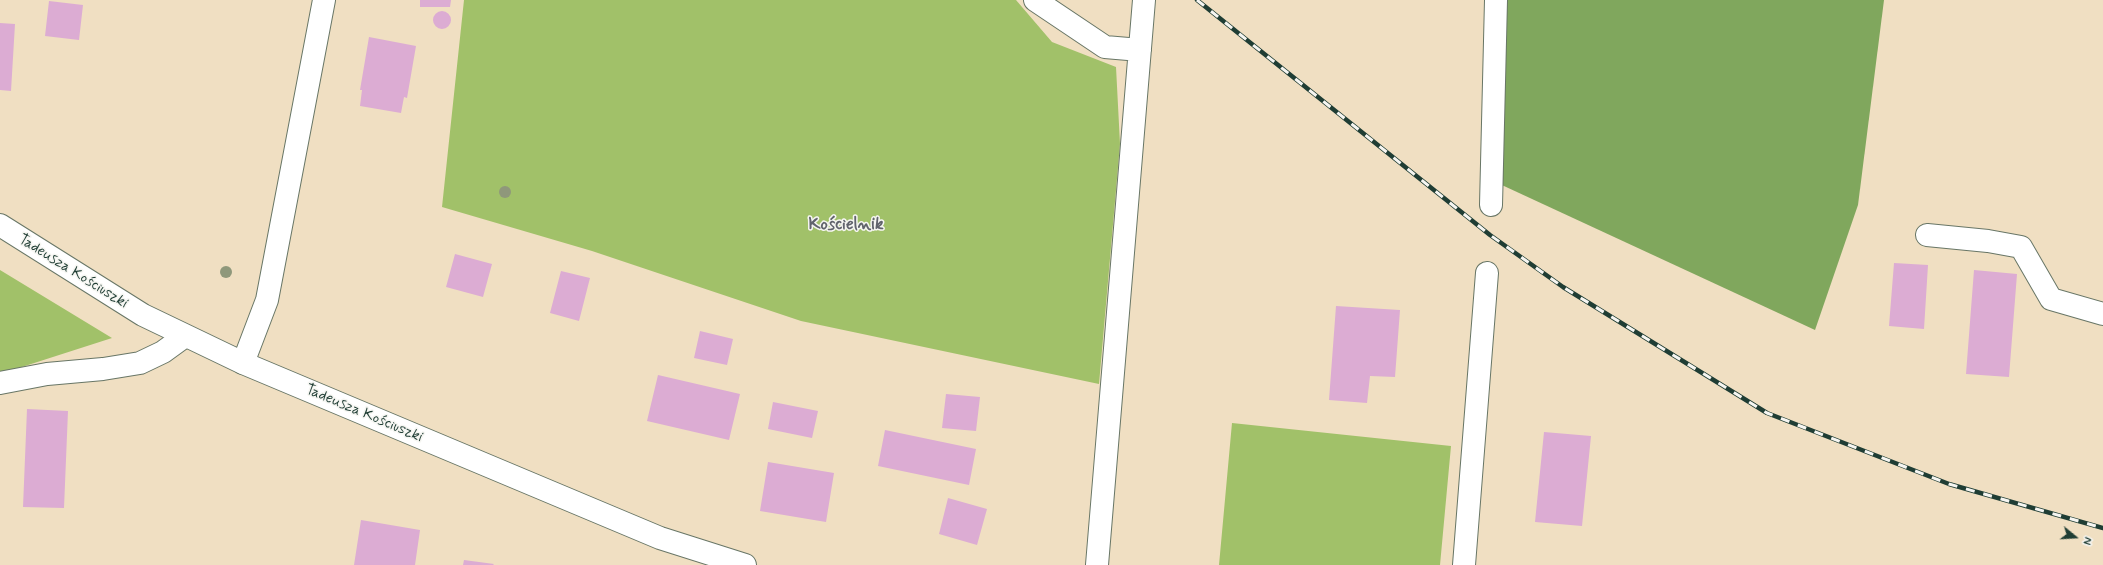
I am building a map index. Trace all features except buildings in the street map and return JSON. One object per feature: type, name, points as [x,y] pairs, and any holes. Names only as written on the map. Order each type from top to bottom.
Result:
[{"type":"street","points":[[243,363],[267,300],[324,0]]},
{"type":"street","points":[[1035,0],[1105,47],[1140,50]]},
{"type":"street","points":[[1097,565],[1144,0]]},
{"type":"street","points":[[1491,204],[1496,0]]},
{"type":"street","name":"Tadeusza Kościuszki","points":[[0,225],[142,315],[243,363],[660,538],[745,565]]},
{"type":"street","points":[[1927,235],[1988,241],[2021,247],[2051,299],[2103,314]]},
{"type":"street","points":[[1464,565],[1487,273]]},
{"type":"street","points":[[0,383],[47,374],[103,369],[140,363],[163,352],[184,336]]},
{"type":"green space","points":[[464,0],[1016,0],[1052,42],[1116,67],[1120,144],[1099,384],[801,321],[592,251],[442,207]]},
{"type":"green space","points":[[1496,0],[1884,0],[1858,205],[1815,330],[1491,180]]},
{"type":"green space","points":[[0,270],[112,338],[0,374]]},
{"type":"green space","points":[[1232,423],[1451,446],[1440,565],[1219,565]]},
{"type":"railway","points":[[1197,0],[1490,235],[1563,287],[1767,413],[1949,484],[2103,528]]},
{"type":"district","name":"Kościelnik","points":[[846,225]]}]
